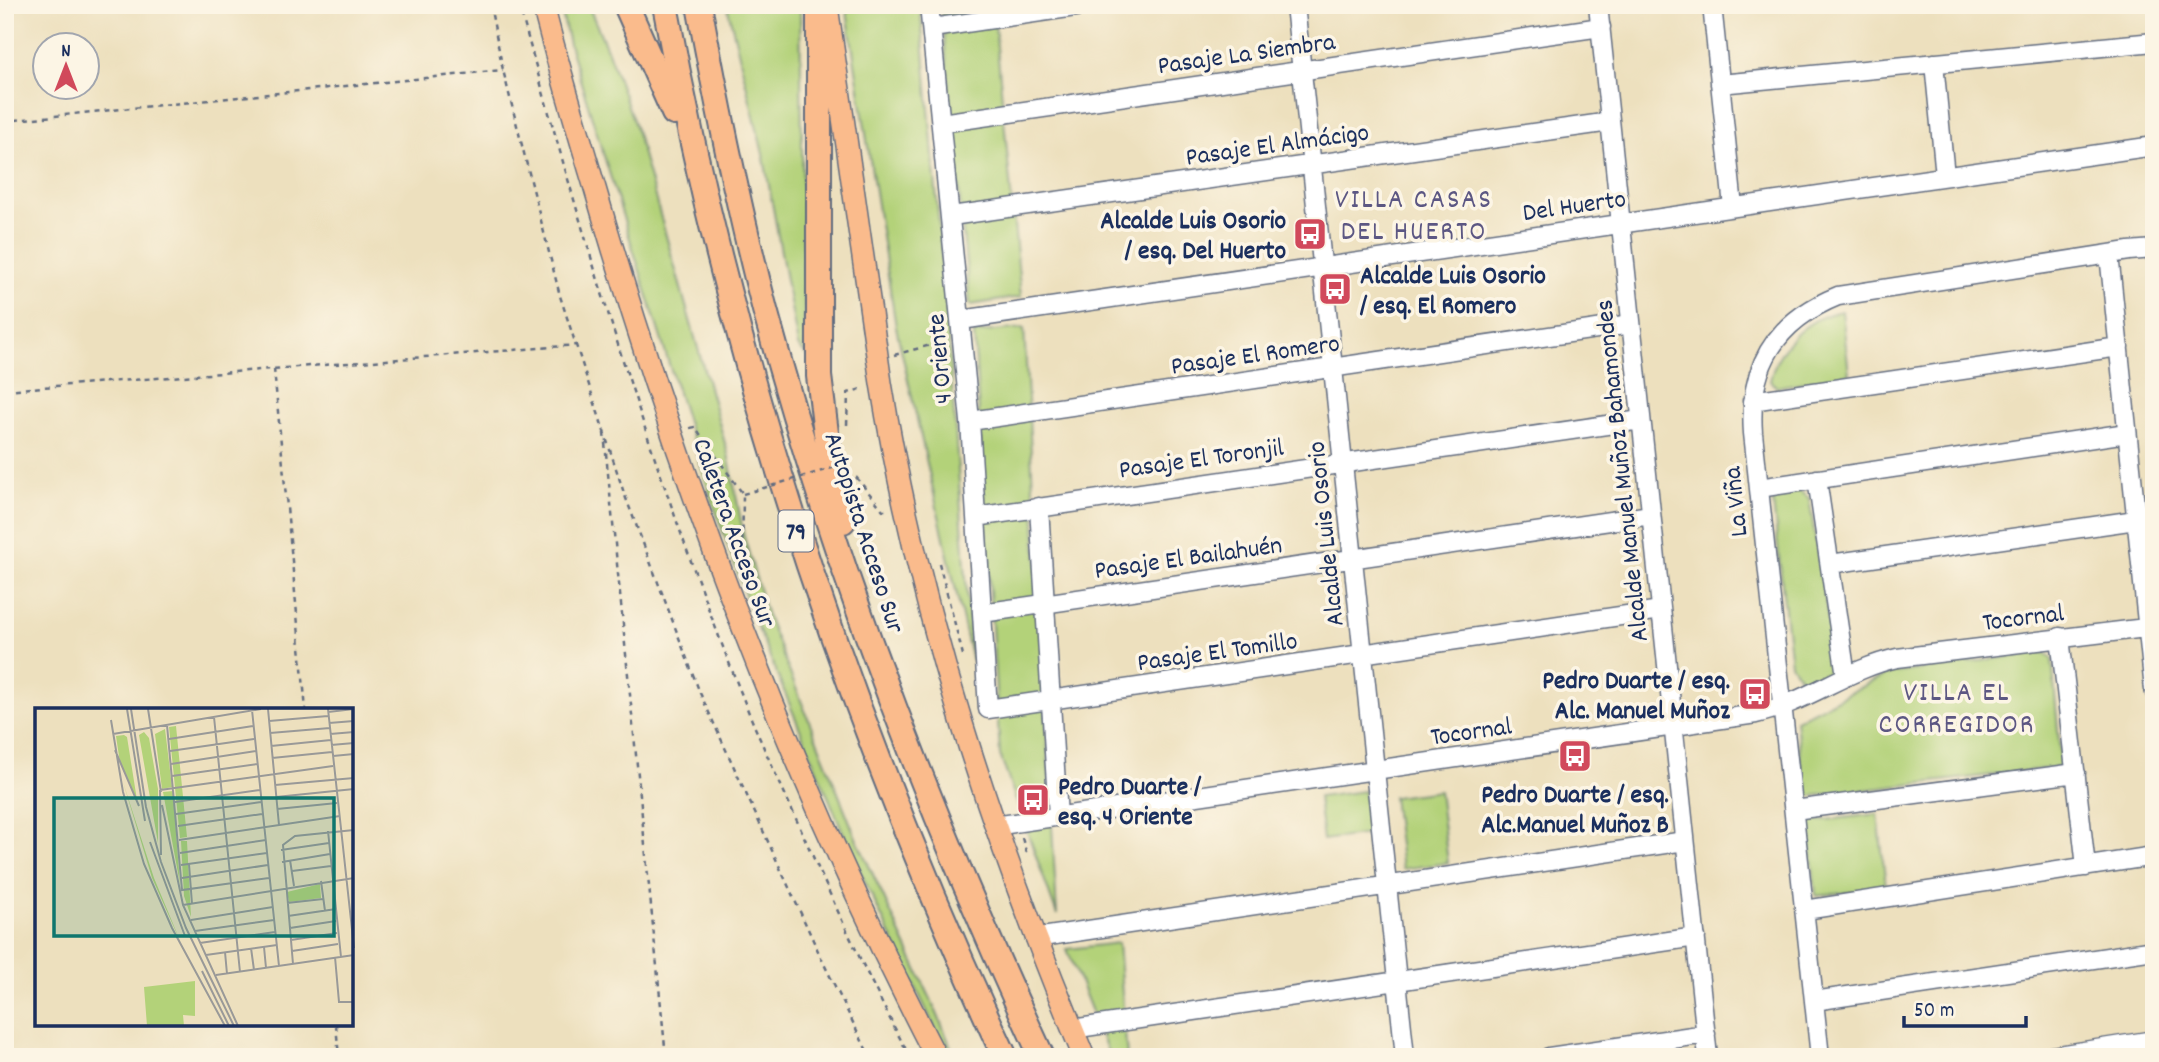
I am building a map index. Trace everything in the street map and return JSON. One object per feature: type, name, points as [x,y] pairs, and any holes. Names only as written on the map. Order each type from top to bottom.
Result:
[{"type":"highway","points":[[626,5],[660,78],[707,209]]},
{"type":"highway","name":"79","points":[[665,5],[707,209],[760,411],[823,610],[911,845],[1005,1057]]},
{"type":"highway","name":"Autopista Acceso Sur","points":[[699,5],[726,148],[765,310],[820,493],[869,638],[937,819],[1042,1057]]},
{"type":"highway","points":[[819,5],[819,376],[831,461],[869,638]]},
{"type":"main road","name":"Caletera Acceso Sur","points":[[543,5],[649,370],[721,576],[757,668],[827,830],[936,1057]]},
{"type":"main road","points":[[827,5],[887,354],[893,457],[917,565],[958,713],[994,826],[1035,938],[1084,1057]]},
{"type":"street","name":"4 Oriente","points":[[929,5],[970,421],[988,709]]},
{"type":"street","points":[[932,28],[1089,5]]},
{"type":"street","name":"Alcalde Luis Osorio","points":[[1295,5],[1405,1057]]},
{"type":"street","name":"Alcalde Manuel Muñoz Bahamondes","points":[[1598,5],[1708,1057]]},
{"type":"street","points":[[1712,5],[1733,207]]},
{"type":"street","name":"Pasaje La Siembra","points":[[941,123],[1601,27]]},
{"type":"street","points":[[1720,84],[2154,42]]},
{"type":"street","points":[[1934,63],[1945,176]]},
{"type":"street","name":"Pasaje El Almácigo","points":[[951,216],[1610,122]]},
{"type":"street","name":"Del Huerto","points":[[961,320],[2154,146]]},
{"type":"street","name":"La Viña","points":[[1820,1057],[1752,417],[1752,401],[1764,360],[1779,335],[1799,317],[1824,302],[1853,293],[2154,249]]},
{"type":"street","points":[[2109,254],[2136,520],[2151,628],[2154,690]]},
{"type":"street","name":"Pasaje El Romero","points":[[970,421],[1631,324]]},
{"type":"street","points":[[1752,401],[2119,347]]},
{"type":"street","name":"Pasaje El Toronjil","points":[[976,517],[1641,420]]},
{"type":"street","points":[[1759,488],[2127,433]]},
{"type":"street","points":[[1817,479],[1846,676]]},
{"type":"street","points":[[1039,507],[1058,817]]},
{"type":"street","name":"Pasaje El Bailahuén","points":[[982,613],[1651,515]]},
{"type":"street","points":[[1830,564],[2136,520]]},
{"type":"street","name":"Pasaje El Tomillo","points":[[988,709],[1661,610]]},
{"type":"street","name":"Tocornal","points":[[994,826],[1756,714],[1782,707],[1876,663],[1897,658],[2151,628]]},
{"type":"street","points":[[2060,637],[2086,867]]},
{"type":"street","points":[[1794,810],[2076,773]]},
{"type":"street","points":[[1035,938],[1685,841]]},
{"type":"street","points":[[1805,910],[2154,856]]},
{"type":"street","points":[[1072,1029],[1696,937]]},
{"type":"street","points":[[1814,1001],[2154,950]]},
{"type":"street","points":[[1549,1057],[1706,1034]]},
{"type":"street","points":[[2045,1057],[2154,1040]]},
{"type":"path","points":[[490,5],[503,70],[560,296],[624,493],[701,693],[824,964],[870,1057]]},
{"type":"path","points":[[5,121],[503,70]]},
{"type":"path","points":[[887,354],[927,346],[961,320]]},
{"type":"path","points":[[5,390],[577,345]]},
{"type":"path","points":[[274,369],[306,708]]},
{"type":"path","points":[[603,426],[666,1057]]},
{"type":"path","points":[[698,431],[743,494],[742,561]]},
{"type":"path","points":[[743,494],[846,464]]},
{"type":"path","points":[[853,473],[883,510]]},
{"type":"path","points":[[939,562],[965,662]]},
{"type":"path","points":[[1017,823],[1027,855]]},
{"type":"path","points":[[336,1027],[339,1057]]},
{"type":"green space","points":[[560,5],[588,5],[607,49],[634,123],[728,454],[744,537],[767,616],[857,840],[955,1057],[949,1057],[855,861],[752,614],[709,492],[569,44]]},
{"type":"green space","points":[[727,5],[800,5],[805,354],[798,346],[764,158]]},
{"type":"green space","points":[[846,5],[920,5],[947,318],[972,661],[896,327]]},
{"type":"green space","points":[[941,5],[993,5],[1021,297],[970,305]]},
{"type":"green space","points":[[1842,311],[1849,374],[1777,387],[1770,381],[1780,356],[1796,335],[1817,320]]},
{"type":"green space","points":[[1024,328],[1057,915],[1000,755],[974,333]]},
{"type":"green space","points":[[1799,491],[1809,498],[1836,669],[1803,683],[1791,664],[1773,502],[1779,494]]},
{"type":"green space","points":[[2044,652],[2052,658],[2061,767],[1811,796],[1804,792],[1796,720],[1887,674]]},
{"type":"green space","points":[[1364,791],[1370,834],[1323,840],[1318,797]]},
{"type":"green space","points":[[1439,791],[1448,863],[1402,869],[1393,797]]},
{"type":"green space","points":[[1878,814],[1886,888],[1816,896],[1808,822]]},
{"type":"green space","points":[[1118,943],[1127,1057],[1110,1057],[1067,949]]},
{"type":"place","name":"Alcalde Luis Osorio / esq. Del Huerto","points":[[1310,234]]},
{"type":"place","name":"Alcalde Luis Osorio / esq. El Romero","points":[[1335,289]]},
{"type":"place","name":"Pedro Duarte / esq. Alc. Manuel Muñoz","points":[[1755,694]]},
{"type":"place","name":"Pedro Duarte / esq. Alc.Manuel Muñoz B","points":[[1575,756]]},
{"type":"place","name":"Pedro Duarte / esq. 4 Oriente","points":[[1033,800]]},
{"type":"district","name":"VILLA CASAS DEL HUERTO","points":[[1414,213]]},
{"type":"district","name":"VILLA EL CORREGIDOR","points":[[1957,706]]}]
